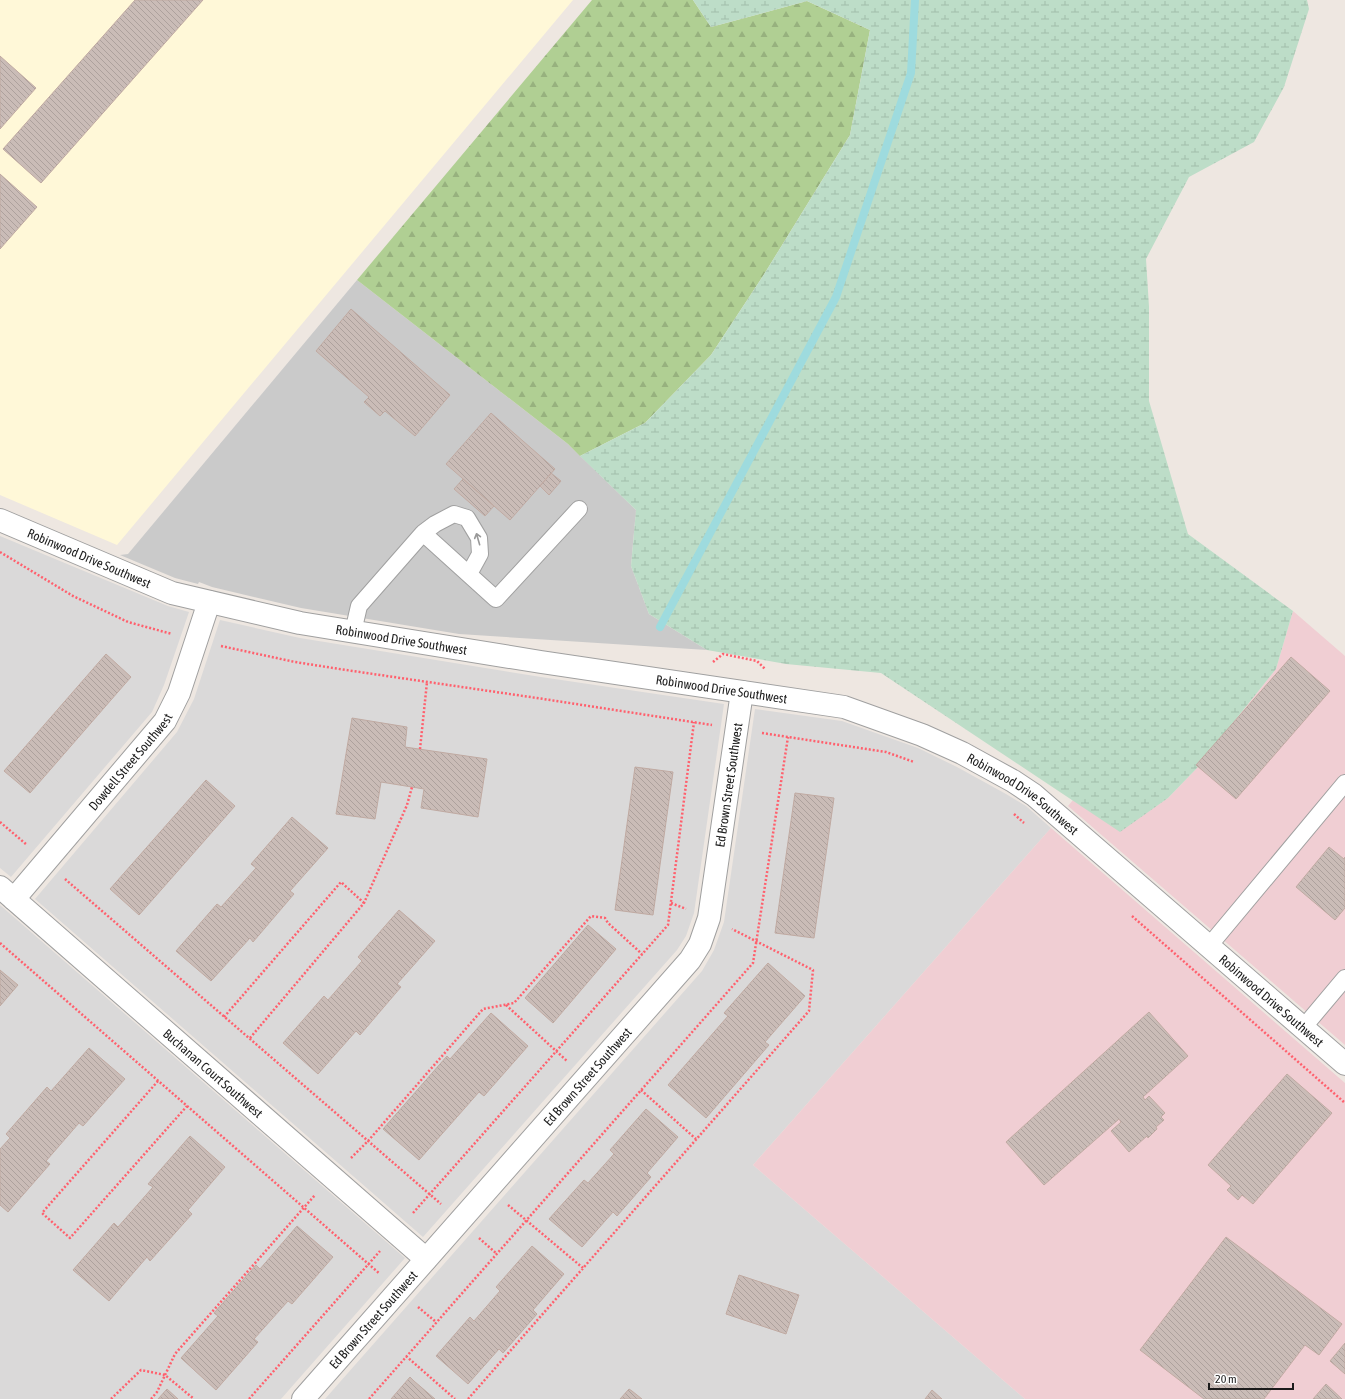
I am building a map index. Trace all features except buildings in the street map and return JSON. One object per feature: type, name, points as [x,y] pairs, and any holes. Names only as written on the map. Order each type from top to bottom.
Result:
[{"type":"street","name":"Robinwood Drive Southwest","points":[[0,520],[172,593],[209,602],[300,623],[353,632],[541,662],[844,707],[922,735],[962,753],[1013,781],[1034,795],[1345,1064]]},
{"type":"street","name":"Dowdell Street Southwest","points":[[7,893],[46,862],[165,722],[179,693],[209,602]]},
{"type":"street","name":"Ed Brown Street Southwest","points":[[303,1399],[690,960],[700,944],[709,918],[742,692]]},
{"type":"street","name":"Buchanan Court Southwest","points":[[7,893],[426,1259]]},
{"type":"lane","points":[[423,533],[496,599],[578,509]]},
{"type":"lane","points":[[353,632],[359,606],[423,533],[434,524],[454,514],[467,518],[479,538],[480,554],[468,574]]},
{"type":"lane","points":[[1209,946],[1345,783]]},
{"type":"lane","points":[[1303,1028],[1345,978]]},
{"type":"path","points":[[420,749],[427,682]]},
{"type":"path","points":[[250,1399],[429,1194],[668,925],[694,722]]},
{"type":"path","points":[[369,1399],[753,963],[788,737]]},
{"type":"path","points":[[250,1038],[364,903],[407,805],[412,787]]},
{"type":"path","points":[[0,822],[497,1254]]},
{"type":"path","points":[[224,1017],[341,882],[364,903]]},
{"type":"path","points":[[468,1399],[809,1011],[812,970],[709,918],[671,903]]},
{"type":"path","points":[[151,1399],[157,1392],[175,1354],[304,1207],[368,1141],[483,1009],[514,1004],[591,916],[605,918],[608,924],[642,954]]},
{"type":"path","points":[[0,943],[436,1322]]},
{"type":"path","points":[[505,1005],[586,1078]]},
{"type":"path","points":[[158,1081],[42,1213],[70,1238],[187,1106]]},
{"type":"path","points":[[642,1090],[696,1139]]},
{"type":"path","points":[[489,1188],[582,1268]]},
{"type":"path","points":[[406,1356],[455,1399]]},
{"type":"path","points":[[111,1399],[140,1370],[165,1375],[194,1399]]},
{"type":"shaded area","points":[[0,0],[573,0],[117,545],[0,495]]},
{"type":"shaded area","points":[[357,280],[568,444],[636,510],[631,566],[649,614],[707,650],[459,634],[301,608],[212,587],[199,582],[198,584],[175,578],[120,555],[128,554]]},
{"type":"shaded area","points":[[0,536],[168,606],[189,612],[164,685],[152,712],[11,877],[0,868]]},
{"type":"shaded area","points":[[1293,611],[1345,656],[1345,1045],[1068,806],[1073,800],[1120,831],[1168,798],[1197,768],[1276,669]]},
{"type":"shaded area","points":[[220,620],[300,638],[541,677],[724,704],[694,913],[686,936],[677,950],[423,1237],[35,899],[177,732],[194,699]]},
{"type":"shaded area","points":[[755,709],[842,721],[918,748],[957,767],[1026,806],[1051,828],[753,1165],[1025,1399],[325,1399],[702,971],[714,950],[724,922]]},
{"type":"shaded area","points":[[1051,828],[1345,1083],[1345,1399],[1025,1399],[753,1165]]},
{"type":"shaded area","points":[[0,905],[405,1258],[281,1399],[0,1399]]},
{"type":"green space","points":[[592,0],[693,0],[711,27],[807,1],[870,30],[850,135],[763,276],[711,355],[645,423],[580,456],[568,444],[357,280]]},
{"type":"green space","points":[[693,0],[1307,0],[1309,9],[1284,87],[1254,142],[1189,177],[1146,259],[1149,307],[1149,401],[1188,534],[1293,611],[1276,669],[1197,768],[1168,798],[1120,832],[881,673],[786,664],[707,650],[649,614],[631,566],[636,510],[580,456],[645,423],[711,355],[763,276],[850,135],[870,30],[807,1],[711,27]]},
{"type":"waterway","points":[[660,627],[836,297],[911,73],[915,0]]}]
